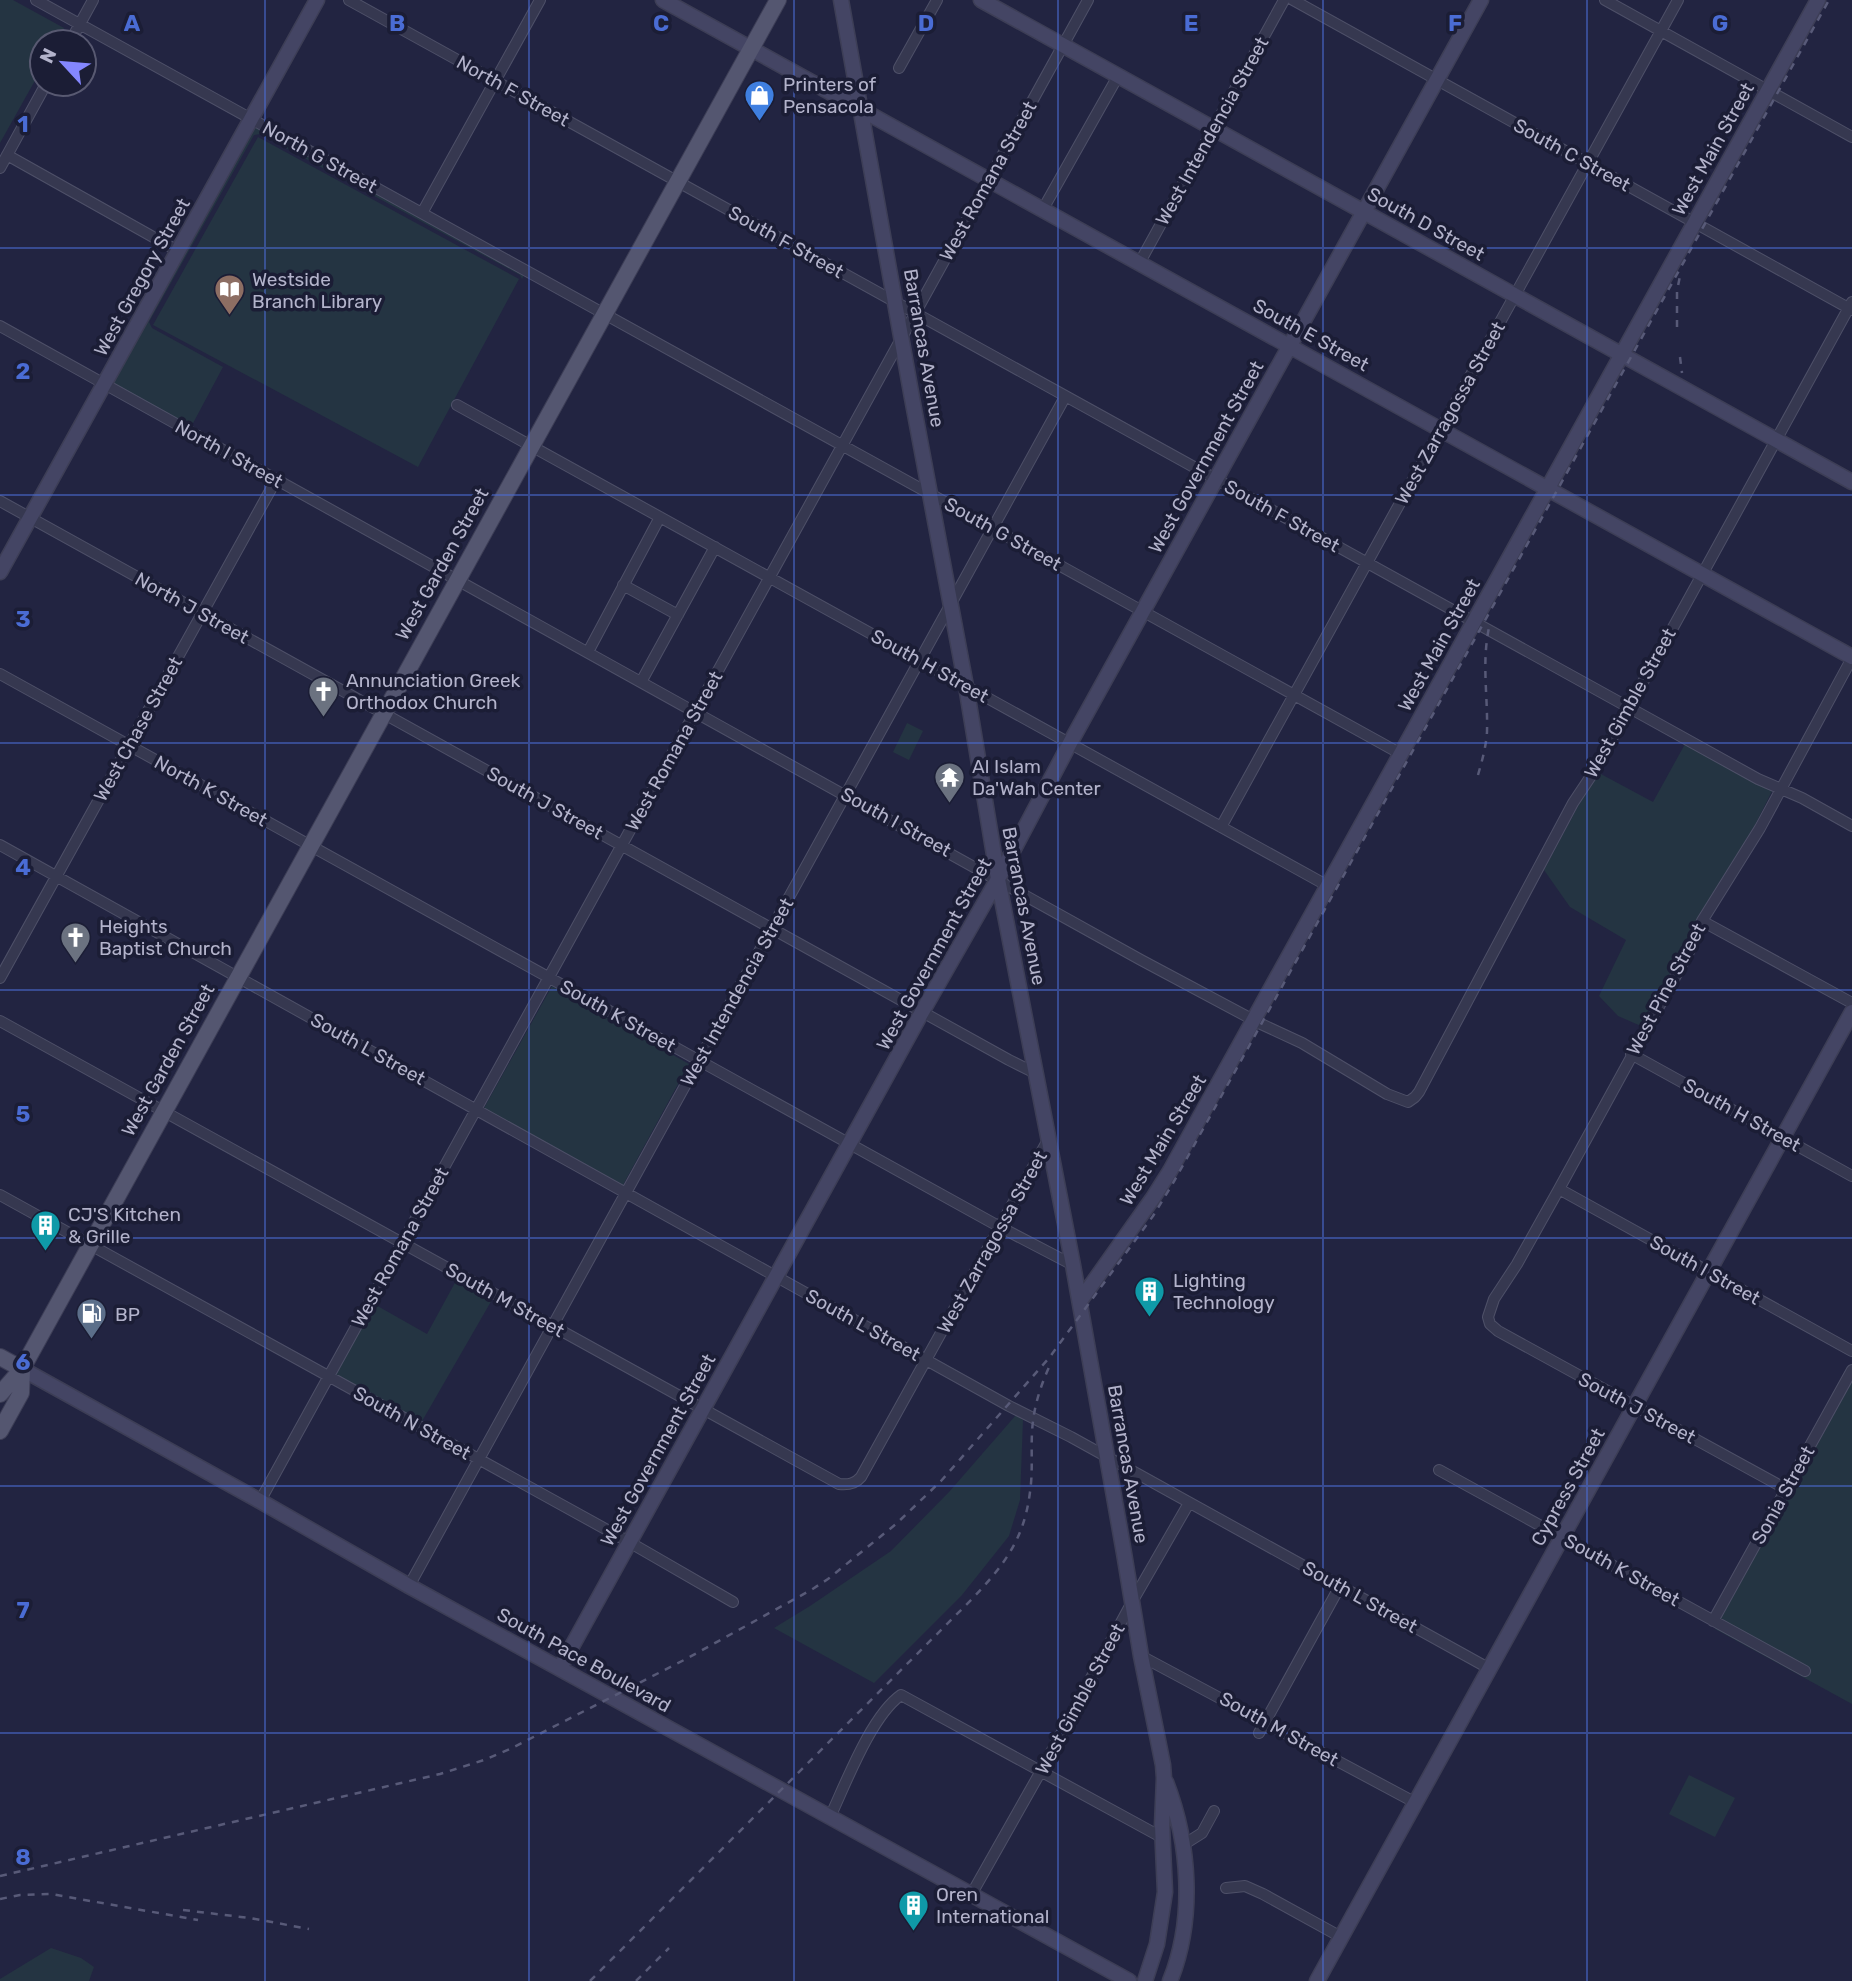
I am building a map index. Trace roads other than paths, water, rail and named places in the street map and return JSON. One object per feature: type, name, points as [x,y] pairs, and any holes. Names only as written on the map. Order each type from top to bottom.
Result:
[{"type":"main road","name":"West Garden Street","points":[[22,1369],[778,0]]},
{"type":"main road","points":[[0,1357],[22,1369]]},
{"type":"main road","points":[[0,1394],[22,1369]]},
{"type":"main road","points":[[0,1431],[21,1393],[22,1369]]},
{"type":"street","name":"North G Street","points":[[37,0],[604,314]]},
{"type":"street","points":[[78,28],[93,0]]},
{"type":"street","name":"West Gregory Street","points":[[0,572],[317,0]]},
{"type":"street","name":"North F Street","points":[[349,0],[677,182]]},
{"type":"street","points":[[422,213],[540,0]]},
{"type":"street","name":"South E Street","points":[[663,0],[1852,657]]},
{"type":"street","name":"Barrancas Avenue","points":[[841,0],[999,879],[1080,1301],[1164,1778],[1165,1892],[1157,1944],[1145,1981]]},
{"type":"street","points":[[899,68],[937,0]]},
{"type":"street","name":"South D Street","points":[[981,0],[1852,482]]},
{"type":"street","name":"West Romana Street","points":[[260,1501],[1088,0]]},
{"type":"street","name":"West Intendencia Street","points":[[1140,262],[1284,0]]},
{"type":"street","name":"South C Street","points":[[1293,0],[1851,307]]},
{"type":"street","name":"West Government Street","points":[[560,1668],[922,1012],[999,879],[1070,743],[1481,0]]},
{"type":"street","points":[[1605,0],[1852,137]]},
{"type":"street","name":"West Zarragossa Street","points":[[1221,827],[1678,0]]},
{"type":"street","name":"West Main Street","points":[[1080,1301],[1161,1186],[1818,0]]},
{"type":"street","points":[[1043,209],[1118,76]]},
{"type":"street","points":[[0,168],[38,98]]},
{"type":"street","points":[[7,155],[178,251]]},
{"type":"street","name":"South F Street","points":[[677,182],[1628,707],[1852,826]]},
{"type":"street","name":"West Gimble Street","points":[[1408,1102],[1419,1092],[1573,803],[1593,773],[1851,307]]},
{"type":"street","name":"South G Street","points":[[604,314],[1401,754]]},
{"type":"street","name":"North I Street","points":[[0,326],[458,580]]},
{"type":"street","name":"West Intendencia Street","points":[[409,1586],[1065,397]]},
{"type":"street","name":"South H Street","points":[[457,405],[1328,886]]},
{"type":"street","name":"West Chase Street","points":[[0,978],[276,480]]},
{"type":"street","name":"North J Street","points":[[0,501],[384,714]]},
{"type":"street","points":[[588,652],[660,517]]},
{"type":"street","points":[[641,682],[715,547]]},
{"type":"street","name":"South I Street","points":[[458,580],[1141,960],[1301,1043],[1387,1094],[1408,1102]]},
{"type":"street","points":[[623,585],[678,615]]},
{"type":"street","name":"West Pine Street","points":[[1490,1324],[1488,1317],[1494,1299],[1559,1189],[1691,948],[1702,921],[1760,828],[1852,657]]},
{"type":"street","name":"North K Street","points":[[0,674],[311,846]]},
{"type":"street","name":"South J Street","points":[[384,714],[1037,1074]]},
{"type":"street","name":"South L Street","points":[[0,845],[1490,1670]]},
{"type":"street","name":"South K Street","points":[[311,846],[1073,1265]]},
{"type":"street","points":[[1702,921],[1852,1003]]},
{"type":"street","name":"Cypress Street","points":[[1317,1981],[1852,1012]]},
{"type":"street","name":"South M Street","points":[[0,1021],[839,1484],[848,1484]]},
{"type":"street","name":"South H Street","points":[[1631,1054],[1852,1176]]},
{"type":"street","name":"West Zarragossa Street","points":[[848,1484],[861,1477],[1048,1140]]},
{"type":"street","name":"South I Street","points":[[1559,1189],[1852,1351]]},
{"type":"street","name":"South N Street","points":[[0,1195],[733,1602]]},
{"type":"street","name":"South J Street","points":[[1490,1324],[1562,1367],[1786,1489]]},
{"type":"street","name":"South Pace Boulevard","points":[[22,1369],[409,1586],[1129,1981]]},
{"type":"street","name":"Sonia Street","points":[[1713,1621],[1852,1370]]},
{"type":"street","name":"South K Street","points":[[1439,1470],[1805,1671]]},
{"type":"street","name":"West Gimble Street","points":[[971,1895],[1189,1503]]},
{"type":"street","points":[[1259,1732],[1340,1586]]},
{"type":"street","name":"South M Street","points":[[1141,1656],[1416,1802]]},
{"type":"street","points":[[831,1817],[873,1728],[886,1708],[901,1695],[1163,1838]]},
{"type":"street","name":"Barrancas Avenue","points":[[1164,1778],[1176,1808],[1183,1845],[1185,1904],[1177,1959],[1170,1981]]},
{"type":"street","points":[[1183,1845],[1202,1833],[1214,1811]]},
{"type":"street","points":[[1226,1888],[1245,1886],[1341,1937]]},
{"type":"street","points":[[1081,1955],[1106,1981]]},
{"type":"railway","points":[[0,1876],[440,1774],[484,1760],[686,1659],[811,1590],[896,1524],[941,1481],[1049,1358],[1153,1216],[1172,1185],[1829,0]]},
{"type":"railway","points":[[1677,327],[1677,291],[1680,276]]},
{"type":"railway","points":[[1680,357],[1682,373]]},
{"type":"railway","points":[[1478,775],[1487,732],[1485,664],[1490,623]]},
{"type":"railway","points":[[590,1981],[972,1599],[1003,1563],[1017,1538],[1027,1509],[1031,1485],[1034,1415],[1050,1365]]},
{"type":"railway","points":[[0,1899],[51,1894],[198,1920]]},
{"type":"railway","points":[[183,1910],[309,1929]]},
{"type":"railway","points":[[636,1981],[669,1948]]},
{"type":"place","name":"Printers of Pensacola","points":[[760,122]]},
{"type":"place","name":"Westside Branch Library","points":[[229,317]]},
{"type":"place","name":"Annunciation Greek Orthodox Church","points":[[323,718]]},
{"type":"place","name":"Al Islam Da'Wah Center","points":[[949,804]]},
{"type":"place","name":"Heights Baptist Church","points":[[76,964]]},
{"type":"place","name":"CJ'S Kitchen & Grille","points":[[45,1252]]},
{"type":"place","name":"Lighting Technology","points":[[1150,1318]]},
{"type":"place","name":"BP","points":[[92,1341]]},
{"type":"place","name":"Oren International","points":[[913,1932]]}]
